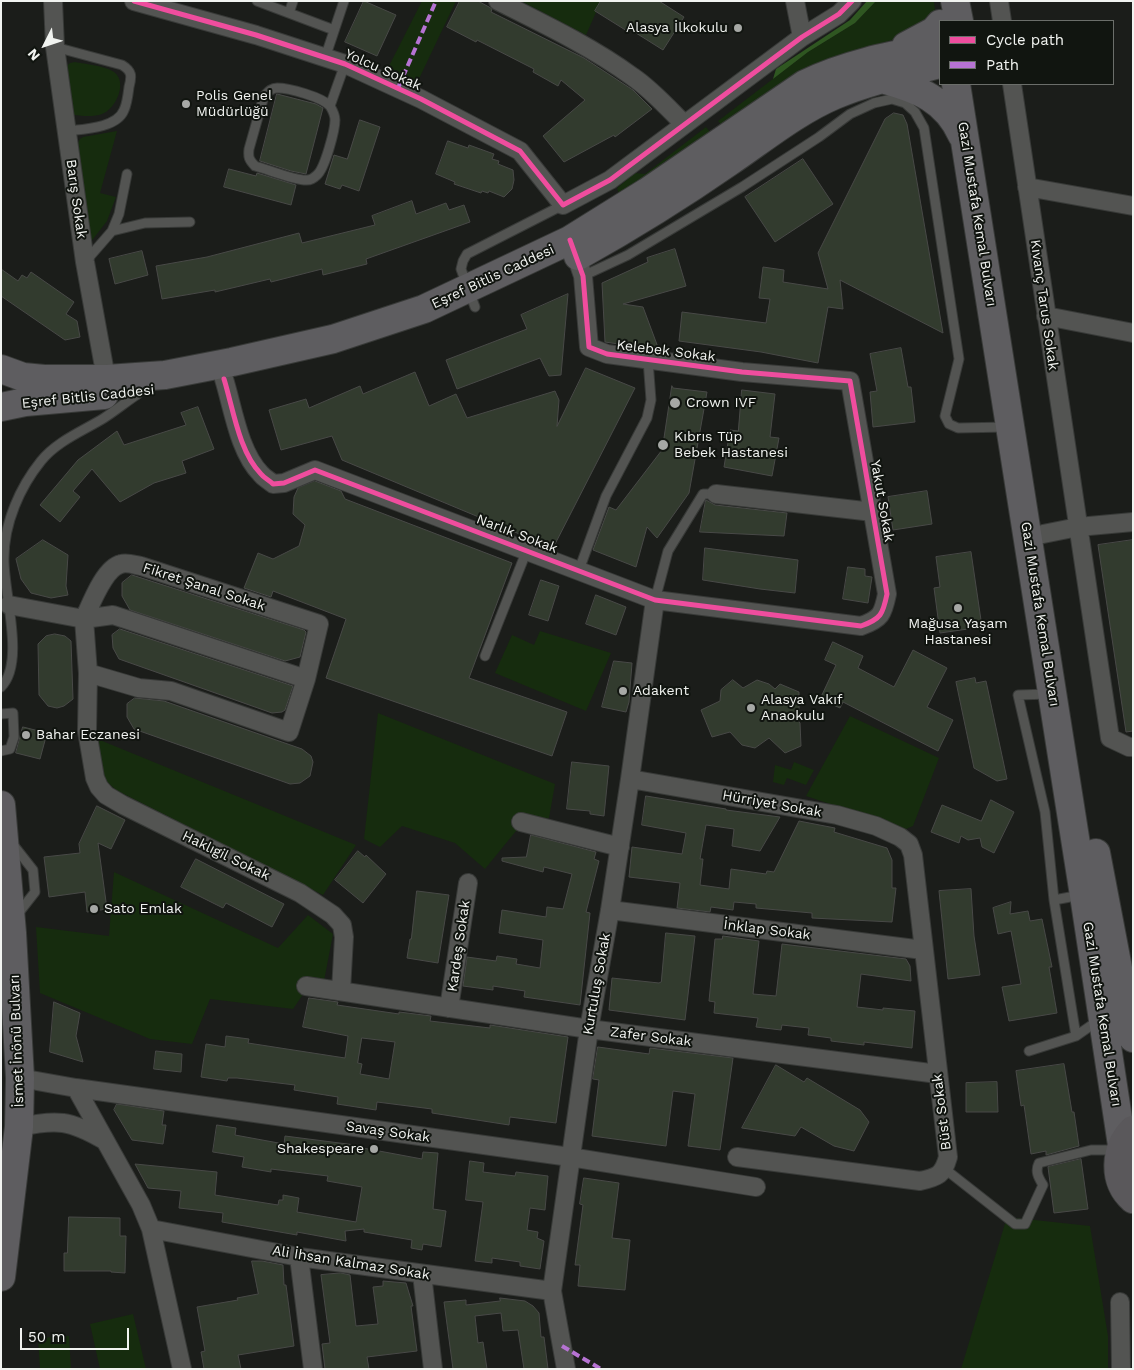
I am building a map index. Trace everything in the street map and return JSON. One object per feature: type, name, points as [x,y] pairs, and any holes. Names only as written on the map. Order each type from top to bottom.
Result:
[{"type":"highway","points":[[1125,1142],[1118,1158],[1118,1172],[1122,1185],[1133,1199]]},
{"type":"main road","points":[[939,25],[934,31],[883,68],[909,86],[928,95],[946,110],[958,127],[966,144]]},
{"type":"main road","name":"Eşref Bitlis Caddesi","points":[[1,407],[232,362],[332,340],[424,309],[472,298],[577,258],[658,209],[817,104],[883,68],[939,46]]},
{"type":"main road","name":"Eşref Bitlis Caddesi","points":[[577,258],[605,219],[805,84],[828,73],[939,64]]},
{"type":"main road","name":"Gazi Mustafa Kemal Bulvarı","points":[[956,85],[1052,694],[1058,812],[1094,894],[1133,1038]]},
{"type":"main road","name":"Gazi Mustafa Kemal Bulvarı","points":[[969,85],[1084,788],[1103,1017],[1125,1142]]},
{"type":"main road","name":"Eşref Bitlis Caddesi","points":[[1,369],[23,377],[108,387],[138,394],[336,356],[426,326],[472,298]]},
{"type":"main road","name":"İsmet İnönü Bulvarı","points":[[1,805],[11,923],[12,990],[20,1078],[19,1127],[1,1277]]},
{"type":"street","name":"Barış Sokak","points":[[53,1],[55,48],[85,262],[108,387]]},
{"type":"street","name":"Yolcu Sokak","points":[[134,1],[256,35],[345,64],[422,99],[520,151],[562,205]]},
{"type":"street","points":[[498,1],[606,58],[635,78],[684,124]]},
{"type":"street","points":[[795,1],[802,37]]},
{"type":"street","points":[[562,205],[590,192],[638,160],[802,37],[839,14],[852,1]]},
{"type":"street","points":[[999,1],[1002,20]]},
{"type":"street","name":"Kıvanç Tarus Sokak","points":[[1012,85],[1110,738],[1129,747],[1133,746]]},
{"type":"street","points":[[1027,187],[1133,206]]},
{"type":"street","points":[[590,192],[605,219]]},
{"type":"street","name":"Kelebek Sokak","points":[[577,258],[589,347],[607,354],[648,360],[742,372],[850,381]]},
{"type":"street","points":[[1046,316],[1133,333]]},
{"type":"street","name":"Narlık Sokak","points":[[224,379],[242,440],[251,461],[261,474],[273,484],[284,483],[315,470],[655,600],[862,626],[875,622]]},
{"type":"street","name":"Yakut Sokak","points":[[850,381],[887,594],[884,610],[875,622]]},
{"type":"street","points":[[716,494],[873,512]]},
{"type":"street","points":[[1043,534],[1078,527],[1133,522]]},
{"type":"street","name":"Fikret Şanal Sokak","points":[[84,619],[102,581],[115,566],[123,563],[141,566],[319,624],[306,679],[289,732],[171,690],[139,688],[88,673]]},
{"type":"street","name":"Kurtuluş Sokak","points":[[566,1369],[552,1291],[589,1029],[620,847],[655,600]]},
{"type":"street","points":[[9,605],[84,619],[113,615],[306,679]]},
{"type":"street","name":"Haklıgil Sokak","points":[[84,619],[88,673],[86,731],[95,778],[99,787],[106,795],[123,805],[300,892],[333,915],[342,925],[344,937],[342,991]]},
{"type":"street","name":"Hürriyet Sokak","points":[[630,780],[837,815],[876,826],[900,837],[908,844]]},
{"type":"street","points":[[521,822],[620,847]]},
{"type":"street","name":"Büst Sokak","points":[[726,1182],[740,1157],[920,1181],[936,1177],[944,1169],[948,1157],[913,856],[908,844]]},
{"type":"street","name":"Kardeş Sokak","points":[[449,1008],[468,883]]},
{"type":"street","name":"İnklap Sokak","points":[[610,910],[923,950]]},
{"type":"street","name":"Zafer Sokak","points":[[306,986],[589,1029],[938,1074]]},
{"type":"street","name":"Savaş Sokak","points":[[20,1078],[76,1088],[570,1157],[756,1187]]},
{"type":"street","points":[[76,1088],[141,1206],[151,1229],[182,1369]]},
{"type":"street","points":[[19,1127],[54,1121],[70,1123],[104,1141]]},
{"type":"street","name":"Ali İhsan Kalmaz Sokak","points":[[151,1229],[299,1257],[552,1291]]},
{"type":"street","points":[[299,1257],[313,1369]]},
{"type":"street","points":[[422,1274],[433,1369]]},
{"type":"street","points":[[1120,1302],[1121,1369]]},
{"type":"lane","points":[[258,1],[334,30]]},
{"type":"lane","points":[[289,13],[293,1]]},
{"type":"lane","points":[[325,58],[344,1]]},
{"type":"lane","points":[[55,48],[122,64],[129,69],[132,76],[124,110],[120,116],[102,126],[67,131]]},
{"type":"lane","points":[[330,106],[326,101],[284,89],[276,88],[269,90],[264,96],[249,149],[248,156],[250,161],[255,166],[298,179],[306,180],[318,174],[322,167],[335,122],[334,113],[330,106],[345,64]]},
{"type":"lane","points":[[577,258],[628,255],[742,187],[819,137],[850,114],[874,103],[892,99],[905,103],[915,112],[924,128],[959,359],[945,416],[949,424],[958,428],[1010,427]]},
{"type":"lane","points":[[85,262],[112,231],[119,214],[127,174]]},
{"type":"lane","points":[[472,298],[461,269],[467,254],[562,205]]},
{"type":"lane","points":[[112,231],[145,223],[190,222]]},
{"type":"lane","points":[[579,570],[606,496],[647,418],[651,400],[648,360]]},
{"type":"lane","points":[[1,687],[7,681],[13,654],[4,558],[13,510],[21,491],[42,460],[65,440],[104,418],[138,394]]},
{"type":"lane","points":[[655,600],[668,551],[703,494],[716,494]]},
{"type":"lane","points":[[485,656],[527,550]]},
{"type":"lane","points":[[1,714],[12,713],[14,737],[10,749],[1,751]]},
{"type":"lane","points":[[1058,812],[1054,900],[1076,1036]]},
{"type":"lane","points":[[1054,900],[1094,894]]},
{"type":"lane","points":[[1029,1051],[1076,1036],[1103,1017]]},
{"type":"lane","points":[[944,1169],[1015,1224],[1025,1224],[1043,1185],[1038,1176],[1037,1168],[1039,1163],[1125,1142]]},
{"type":"green space","points":[[422,1],[456,1],[417,83],[388,68]]},
{"type":"green space","points":[[521,1],[601,1],[586,35]]},
{"type":"green space","points":[[867,1],[876,1],[855,23],[808,52],[773,79],[776,69],[850,20]]},
{"type":"green space","points":[[876,1],[934,1],[936,21],[905,36],[845,54],[724,127],[718,121],[808,52],[855,23]]},
{"type":"green space","points":[[75,62],[106,68],[118,76],[120,88],[116,101],[112,107],[102,114],[92,116],[74,115],[70,110],[67,66]]},
{"type":"green space","points":[[706,127],[711,133],[619,194],[617,188],[635,173],[645,174]]},
{"type":"green space","points":[[117,131],[100,193],[116,197],[107,221],[90,243],[78,143],[83,137]]},
{"type":"green space","points":[[540,631],[611,653],[586,711],[495,673],[512,635],[534,645]]},
{"type":"green space","points":[[378,713],[555,784],[549,818],[538,819],[529,833],[516,831],[485,869],[455,843],[402,826],[380,847],[364,839]]},
{"type":"green space","points":[[850,716],[939,758],[913,826],[906,829],[806,796]]},
{"type":"green space","points":[[95,738],[356,845],[323,895],[116,790],[105,780]]},
{"type":"green space","points":[[794,762],[814,770],[806,785],[787,778],[784,785],[773,782],[775,765],[791,770]]},
{"type":"green space","points":[[114,872],[278,948],[308,915],[333,934],[324,981],[315,977],[293,1009],[210,999],[192,1044],[150,1039],[40,993],[36,927],[109,936]]},
{"type":"green space","points":[[1007,1217],[1090,1226],[1108,1336],[1108,1369],[961,1369]]},
{"type":"green space","points":[[133,1314],[146,1369],[100,1369],[90,1324]]},
{"type":"green space","points":[[69,1336],[71,1369],[40,1369],[38,1338]]},
{"type":"building","points":[[364,1],[396,15],[377,56],[345,42]]},
{"type":"building","points":[[460,1],[478,1],[492,9],[491,12],[584,58],[633,90],[652,109],[615,137],[614,135],[564,162],[543,136],[585,100],[561,80],[558,86],[533,72],[534,69],[447,27]]},
{"type":"building","points":[[601,1],[659,1],[684,17],[663,50],[628,28],[627,31],[595,11]]},
{"type":"building","points":[[277,94],[316,104],[323,108],[306,174],[260,161]]},
{"type":"building","points":[[894,113],[903,115],[907,124],[943,333],[840,280],[843,309],[828,307],[818,363],[761,352],[679,341],[682,312],[766,323],[770,299],[759,298],[763,267],[784,270],[783,282],[828,289],[818,253],[885,119]]},
{"type":"building","points":[[360,120],[380,127],[359,191],[342,185],[340,189],[325,184],[334,155],[347,159]]},
{"type":"building","points":[[448,141],[468,148],[469,145],[494,154],[492,159],[499,161],[498,164],[513,170],[514,180],[512,189],[504,197],[489,191],[488,193],[482,191],[481,193],[454,184],[455,182],[436,174]]},
{"type":"building","points":[[803,159],[833,204],[775,242],[745,197]]},
{"type":"building","points":[[229,169],[256,176],[257,173],[296,185],[291,205],[224,187]]},
{"type":"building","points":[[412,201],[416,214],[446,203],[449,210],[464,205],[470,222],[366,259],[367,264],[323,275],[322,269],[271,282],[270,279],[215,292],[215,290],[162,299],[156,266],[207,257],[299,233],[302,243],[375,225],[372,216]]},
{"type":"building","points":[[675,249],[686,286],[623,304],[643,307],[659,350],[605,342],[602,283],[648,262],[647,258]]},
{"type":"building","points":[[142,251],[148,275],[115,284],[109,259]]},
{"type":"building","points":[[1,269],[18,281],[22,275],[27,278],[31,272],[74,302],[66,314],[77,321],[80,337],[65,340],[1,296]]},
{"type":"building","points":[[568,294],[561,375],[549,376],[540,358],[457,389],[446,360],[527,329],[521,315]]},
{"type":"building","points":[[901,348],[908,387],[911,387],[915,422],[873,427],[870,392],[877,391],[870,354]]},
{"type":"building","points":[[586,368],[635,388],[553,548],[342,460],[332,436],[281,450],[269,410],[306,399],[309,408],[360,386],[363,394],[415,372],[429,406],[456,394],[467,418],[555,391],[559,400],[557,426]]},
{"type":"building","points":[[672,386],[673,388],[707,392],[689,493],[657,538],[647,527],[636,567],[593,550],[609,507],[616,510],[662,450]]},
{"type":"building","points":[[742,390],[775,394],[770,437],[779,438],[772,476],[724,467],[730,430],[738,431]]},
{"type":"building","points":[[198,407],[214,449],[182,461],[186,473],[154,483],[120,502],[92,469],[73,491],[80,497],[60,522],[40,505],[78,460],[117,431],[124,445],[186,425],[181,413]]},
{"type":"building","points":[[315,481],[341,491],[345,499],[512,563],[469,678],[567,712],[552,756],[326,678],[346,619],[273,591],[271,597],[244,588],[258,553],[273,559],[299,546],[305,525],[293,514],[294,497],[298,488]]},
{"type":"building","points":[[927,491],[932,524],[893,530],[888,497]]},
{"type":"building","points":[[706,500],[715,505],[787,513],[784,536],[700,532]]},
{"type":"building","points":[[43,540],[68,555],[66,586],[68,595],[51,598],[31,593],[21,579],[16,559]]},
{"type":"building","points":[[1133,540],[1133,731],[1126,732],[1098,545]]},
{"type":"building","points":[[705,548],[798,560],[795,593],[703,580]]},
{"type":"building","name":"Mağusa Yaşam Hastanesi","points":[[971,552],[982,627],[940,633],[934,588],[940,587],[936,557]]},
{"type":"building","points":[[848,567],[865,569],[865,576],[872,577],[868,603],[843,599]]},
{"type":"building","points":[[132,575],[304,630],[306,632],[300,657],[285,661],[130,610],[122,596],[122,583]]},
{"type":"building","points":[[541,580],[559,586],[548,621],[529,615]]},
{"type":"building","points":[[596,595],[626,607],[616,635],[586,624]]},
{"type":"building","points":[[120,629],[293,686],[285,710],[272,713],[119,659],[113,648],[112,635]]},
{"type":"building","points":[[55,634],[65,636],[71,641],[73,699],[64,706],[57,708],[48,706],[39,695],[38,644],[46,636]]},
{"type":"building","points":[[833,642],[863,656],[858,668],[894,687],[913,650],[947,668],[927,707],[953,720],[938,751],[843,702],[840,708],[820,699],[836,665],[825,660]]},
{"type":"building","points":[[614,661],[632,663],[629,702],[626,712],[602,707]]},
{"type":"building","points":[[975,678],[976,683],[986,681],[1007,779],[997,781],[974,768],[956,682]]},
{"type":"building","points":[[733,680],[743,688],[757,680],[769,684],[775,689],[780,684],[799,692],[799,711],[794,716],[800,723],[801,746],[785,753],[769,738],[755,748],[742,745],[730,732],[712,737],[701,710],[720,701],[721,690]]},
{"type":"building","points":[[135,698],[164,701],[302,749],[311,756],[313,762],[310,776],[300,783],[290,784],[134,729],[127,717],[127,704]]},
{"type":"building","points":[[23,727],[47,733],[40,759],[16,753]]},
{"type":"building","points":[[572,762],[609,766],[604,816],[590,814],[590,811],[567,809]]},
{"type":"building","points":[[646,796],[780,817],[760,851],[732,846],[734,829],[706,825],[700,859],[703,859],[700,885],[729,889],[731,869],[766,874],[767,871],[774,872],[799,821],[835,828],[834,832],[887,848],[892,860],[892,888],[896,888],[892,922],[812,918],[812,913],[756,908],[756,904],[734,902],[733,910],[711,907],[710,912],[677,908],[680,883],[629,877],[632,847],[682,854],[686,833],[642,825]]},
{"type":"building","points":[[991,800],[1014,812],[994,853],[982,847],[980,838],[968,840],[961,836],[959,843],[931,832],[942,805],[981,821]]},
{"type":"building","points":[[97,806],[125,820],[111,849],[98,843],[107,909],[87,912],[85,892],[49,897],[44,857],[80,853],[79,844]]},
{"type":"building","points":[[531,835],[596,852],[594,859],[599,861],[586,912],[590,913],[580,1005],[524,997],[525,991],[493,986],[493,990],[463,986],[467,957],[496,961],[497,956],[517,959],[516,964],[540,968],[543,940],[499,933],[502,910],[546,917],[547,907],[563,909],[572,874],[544,867],[543,872],[502,861],[502,858],[526,857]]},
{"type":"building","points":[[358,851],[365,857],[366,855],[386,874],[363,903],[335,880]]},
{"type":"building","points":[[196,859],[284,904],[272,927],[226,903],[223,908],[181,887]]},
{"type":"building","points":[[971,889],[974,936],[980,975],[948,979],[939,891]]},
{"type":"building","points":[[417,891],[449,895],[438,963],[407,958]]},
{"type":"building","points":[[1011,902],[1010,914],[1028,911],[1030,921],[1042,919],[1052,967],[1049,967],[1057,1013],[1009,1021],[1002,987],[1021,984],[1011,931],[998,934],[993,908]]},
{"type":"building","points":[[666,933],[695,936],[685,1020],[609,1010],[612,978],[661,982]]},
{"type":"building","points":[[723,936],[759,941],[753,994],[776,996],[782,944],[906,959],[910,966],[911,981],[861,974],[857,1007],[915,1011],[912,1048],[864,1042],[864,1045],[831,1041],[831,1038],[808,1035],[809,1028],[782,1025],[781,1030],[756,1027],[758,1018],[714,1013],[715,1002],[709,1001],[715,939],[722,939]]},
{"type":"building","points":[[309,998],[338,1002],[337,1005],[399,1014],[399,1012],[431,1016],[430,1021],[490,1028],[490,1025],[568,1037],[556,1123],[510,1117],[509,1125],[432,1113],[432,1109],[377,1102],[376,1110],[337,1104],[338,1097],[294,1090],[295,1085],[237,1078],[228,1078],[227,1081],[201,1077],[206,1044],[225,1047],[226,1036],[249,1039],[248,1043],[345,1058],[348,1036],[303,1027]],"holes":[[[362,1038],[395,1042],[389,1079],[360,1074],[362,1064],[358,1063]]]},
{"type":"building","points":[[54,1002],[80,1013],[76,1036],[83,1062],[50,1052]]},
{"type":"building","points":[[598,1047],[649,1054],[650,1048],[733,1058],[720,1150],[688,1146],[695,1094],[673,1091],[666,1146],[592,1136],[599,1080],[593,1079]]},
{"type":"building","points":[[156,1051],[182,1054],[181,1072],[154,1069]]},
{"type":"building","points":[[1064,1064],[1079,1146],[1046,1155],[1046,1151],[1031,1154],[1024,1105],[1021,1106],[1016,1071]]},
{"type":"building","points":[[776,1065],[804,1082],[807,1078],[860,1110],[869,1122],[854,1151],[834,1146],[801,1127],[795,1136],[742,1128]]},
{"type":"building","points":[[997,1082],[998,1112],[966,1112],[966,1083]]},
{"type":"building","points":[[117,1104],[164,1111],[162,1125],[166,1125],[163,1144],[132,1140],[114,1110]]},
{"type":"building","points":[[217,1125],[236,1128],[235,1135],[284,1144],[285,1136],[363,1146],[363,1148],[422,1159],[423,1152],[438,1153],[433,1209],[446,1211],[441,1247],[423,1244],[422,1250],[411,1248],[412,1240],[364,1232],[364,1229],[345,1231],[346,1241],[222,1222],[223,1213],[179,1208],[181,1191],[148,1188],[135,1164],[217,1172],[215,1195],[278,1205],[279,1200],[283,1200],[283,1195],[299,1198],[297,1212],[356,1222],[362,1187],[327,1181],[328,1176],[271,1169],[271,1172],[242,1167],[244,1157],[213,1152]]},
{"type":"building","points":[[1081,1159],[1088,1209],[1054,1213],[1048,1167]]},
{"type":"building","points":[[470,1161],[484,1163],[483,1172],[515,1176],[516,1172],[548,1176],[545,1210],[530,1208],[527,1230],[538,1232],[537,1238],[544,1241],[540,1269],[520,1266],[520,1262],[492,1258],[492,1263],[475,1261],[483,1202],[466,1200]]},
{"type":"building","points":[[584,1178],[619,1183],[612,1238],[630,1240],[625,1290],[578,1286],[580,1265],[575,1265],[583,1205],[580,1204]]},
{"type":"building","points":[[69,1217],[120,1218],[120,1236],[126,1236],[125,1273],[111,1271],[64,1271],[64,1253],[67,1253]]},
{"type":"building","points":[[252,1261],[283,1265],[284,1285],[286,1285],[294,1346],[238,1355],[241,1369],[204,1369],[201,1352],[205,1351],[197,1307],[238,1300],[237,1298],[258,1294]]},
{"type":"building","points":[[341,1273],[350,1275],[356,1326],[378,1324],[373,1287],[383,1286],[383,1281],[406,1283],[413,1306],[411,1306],[417,1351],[367,1357],[369,1369],[325,1369],[322,1344],[330,1343],[321,1275]]},
{"type":"building","points":[[500,1298],[525,1301],[539,1313],[541,1337],[544,1337],[548,1369],[524,1369],[518,1330],[503,1331],[501,1313],[475,1316],[478,1343],[483,1342],[487,1369],[453,1369],[444,1302],[466,1300],[466,1305],[500,1301]]},
{"type":"marked path","points":[[398,88],[436,1]]},
{"type":"marked path","points":[[562,1346],[601,1369]]},
{"type":"cycle path","points":[[134,1],[256,35],[345,64],[421,99],[520,151],[563,205],[610,180],[802,37],[839,14],[852,1]]},
{"type":"cycle path","points":[[224,379],[247,454],[253,465],[273,484],[284,483],[315,470],[655,600],[861,626],[877,618],[882,611],[887,594],[850,381],[742,372],[607,354],[589,347],[583,276],[570,240]]},
{"type":"place","name":"Alasya İlkokulu","points":[[738,28]]},
{"type":"place","name":"Polis Genel Müdürlüğü","points":[[186,104]]},
{"type":"place","name":"Crown IVF","points":[[675,403]]},
{"type":"place","name":"Kıbrıs Tüp Bebek Hastanesi","points":[[663,445]]},
{"type":"place","name":"Mağusa Yaşam Hastanesi","points":[[958,608]]},
{"type":"place","name":"Adakent","points":[[623,691]]},
{"type":"place","name":"Alasya Vakıf Anaokulu","points":[[751,708]]},
{"type":"place","name":"Bahar Eczanesi","points":[[26,735]]},
{"type":"place","name":"Sato Emlak","points":[[94,909]]},
{"type":"place","name":"Shakespeare","points":[[374,1149]]}]
